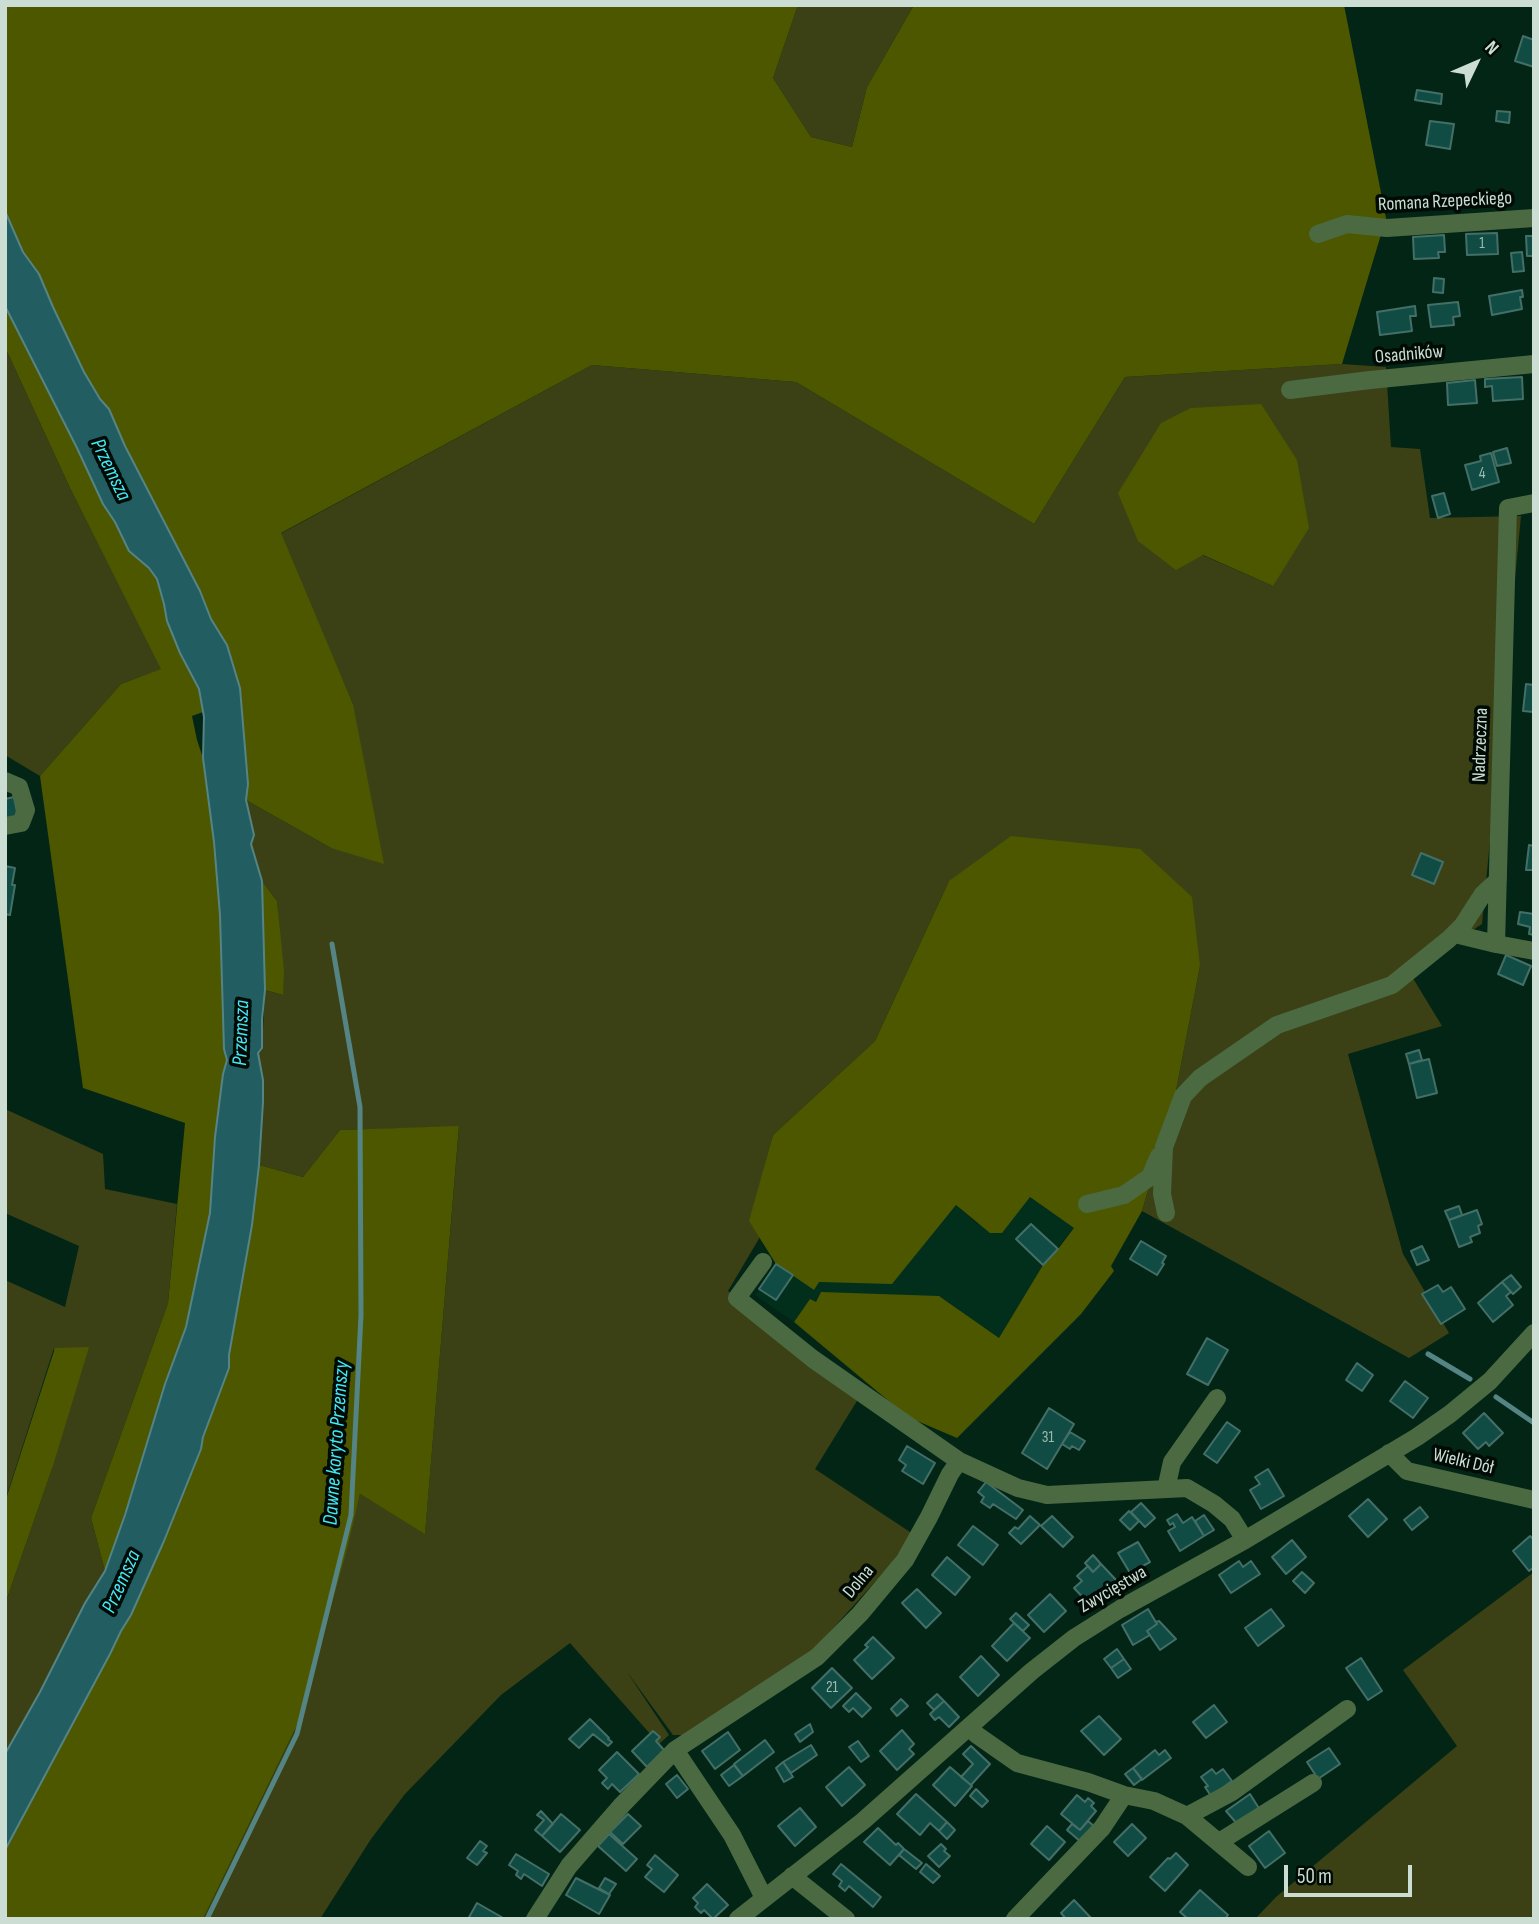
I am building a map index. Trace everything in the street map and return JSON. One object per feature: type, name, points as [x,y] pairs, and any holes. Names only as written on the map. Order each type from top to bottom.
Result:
[{"type":"street","name":"Romana Rzepeckiego","points":[[1318,234],[1347,224],[1387,228],[1534,218]]},
{"type":"street","name":"Osadników","points":[[1290,390],[1534,364]]},
{"type":"street","name":"Nadrzeczna","points":[[1496,944],[1508,508],[1534,503]]},
{"type":"street","points":[[5,781],[19,787],[26,810],[13,824]]},
{"type":"street","points":[[1087,1204],[1124,1195],[1150,1177],[1183,1097],[1200,1078],[1277,1025],[1392,985],[1455,934],[1483,894],[1498,880]]},
{"type":"street","points":[[1455,934],[1534,951]]},
{"type":"street","points":[[1164,1147],[1162,1194],[1166,1213]]},
{"type":"street","points":[[763,1262],[737,1298],[813,1359],[959,1461],[1018,1488],[1046,1495],[1187,1488],[1214,1504],[1232,1519],[1245,1540]]},
{"type":"street","name":"Zwycięstwa","points":[[738,1919],[863,1821],[1032,1671],[1074,1638],[1417,1437],[1450,1415],[1490,1381],[1534,1333]]},
{"type":"street","points":[[1166,1489],[1172,1462],[1217,1398]]},
{"type":"street","name":"Wielki Dół","points":[[1389,1453],[1407,1471],[1534,1500]]},
{"type":"street","name":"Dolna","points":[[535,1919],[569,1866],[622,1805],[675,1751],[817,1657],[860,1614],[905,1560],[959,1461]]},
{"type":"street","points":[[1187,1816],[1232,1792],[1347,1709]]},
{"type":"street","points":[[969,1727],[1017,1763],[1088,1782],[1124,1795],[1154,1801],[1187,1816],[1248,1867]]},
{"type":"street","points":[[675,1751],[732,1835],[764,1898]]},
{"type":"street","points":[[1219,1842],[1313,1783]]},
{"type":"street","points":[[1015,1919],[1102,1828],[1124,1795]]},
{"type":"street","points":[[792,1875],[846,1919]]},
{"type":"shaded area","points":[[798,5],[914,5],[867,87],[852,147],[811,137],[773,78]]},
{"type":"shaded area","points":[[5,347],[70,488],[162,669],[121,684],[40,776],[5,755]]},
{"type":"shaded area","points":[[1342,364],[1386,367],[1391,447],[1420,449],[1430,518],[1521,516],[1482,924],[1411,975],[1442,1026],[1348,1054],[1403,1254],[1449,1333],[1409,1358],[1142,1211],[1175,1096],[1200,966],[949,881],[875,1041],[773,1135],[750,1221],[760,1237],[728,1291],[860,1396],[815,1469],[913,1534],[890,1565],[810,1654],[686,1735],[673,1735],[627,1672],[669,1735],[659,1744],[570,1643],[501,1695],[405,1794],[371,1839],[320,1919],[203,1919],[299,1721],[360,1494],[425,1533],[459,1127],[340,1130],[303,1177],[259,1165],[263,1102],[258,1053],[262,1048],[265,990],[283,995],[277,901],[262,881],[251,844],[254,835],[246,800],[331,848],[353,704],[280,534],[592,365],[796,382],[1034,524],[1125,377]],"holes":[[[1161,423],[1273,586],[1202,555]]]},
{"type":"shaded area","points":[[5,1109],[103,1154],[105,1189],[177,1204],[168,1303],[91,1518],[105,1571],[85,1603],[5,1754],[5,1604],[52,1469],[54,1348],[5,1501],[5,1280],[65,1307],[79,1246],[5,1213]]},
{"type":"shaded area","points":[[1030,1197],[1074,1228],[1043,1265],[999,1338],[939,1296],[815,1303],[810,1299],[794,1322],[755,1295],[776,1264],[793,1275],[819,1282],[892,1283],[956,1205],[977,1224]]},
{"type":"shaded area","points":[[1534,1572],[1534,1919],[1255,1919],[1276,1897],[1457,1746],[1403,1670]]},
{"type":"green space","points":[[5,5],[798,5],[773,78],[811,137],[852,147],[867,87],[914,5],[1344,5],[1386,218],[1342,364],[1125,377],[1034,524],[796,382],[592,365],[281,533],[353,704],[384,864],[331,848],[246,800],[248,784],[240,688],[227,645],[211,619],[109,409],[84,372],[39,274],[23,252],[5,211]]},
{"type":"green space","points":[[5,306],[103,504],[157,579],[167,621],[199,689],[203,712],[192,716],[203,758],[220,915],[224,1049],[227,1059],[215,1137],[210,1213],[186,1327],[105,1571],[91,1518],[168,1303],[185,1123],[83,1088],[40,776],[121,684],[161,669],[70,488],[5,347]]},
{"type":"green space","points":[[1261,404],[1297,460],[1309,528],[1273,586],[1203,555],[1176,570],[1138,541],[1118,493],[1161,423],[1191,408]]},
{"type":"green space","points":[[1011,836],[1140,849],[1192,897],[1200,966],[1175,1096],[1142,1211],[1111,1266],[1114,1271],[1081,1314],[957,1438],[908,1417],[794,1322],[810,1299],[816,1302],[821,1292],[939,1296],[999,1338],[1043,1265],[1074,1228],[1030,1197],[1002,1233],[990,1233],[956,1205],[892,1284],[819,1282],[814,1290],[776,1264],[749,1221],[773,1135],[875,1041],[949,881]]},
{"type":"green space","points":[[262,881],[277,901],[284,970],[283,995],[265,990]]},
{"type":"green space","points":[[459,1126],[425,1534],[360,1494],[299,1721],[203,1919],[5,1919],[5,1850],[131,1615],[201,1449],[229,1368],[259,1165],[303,1177],[340,1130]]},
{"type":"green space","points":[[89,1347],[52,1469],[5,1604],[5,1502],[55,1348]]},
{"type":"water","name":"Przemsza","points":[[5,211],[23,252],[39,274],[84,372],[109,409],[125,446],[200,591],[211,619],[227,645],[240,688],[248,784],[246,800],[254,835],[251,844],[262,881],[265,990],[262,1048],[258,1053],[263,1080],[259,1165],[229,1368],[201,1449],[131,1615],[5,1850],[5,1754],[85,1603],[105,1571],[186,1327],[210,1213],[215,1137],[227,1060],[224,1049],[220,915],[203,758],[204,717],[199,689],[167,621],[157,579],[149,568],[129,551],[5,306]]},
{"type":"building","points":[[1523,36],[1534,40],[1534,67],[1515,61]]},
{"type":"building","points":[[1417,90],[1442,94],[1441,104],[1415,100]]},
{"type":"building","points":[[1497,111],[1510,112],[1509,123],[1496,121]]},
{"type":"building","points":[[1430,121],[1454,124],[1450,149],[1426,145]]},
{"type":"building","points":[[1497,233],[1498,254],[1467,255],[1466,234]]},
{"type":"building","points":[[1444,235],[1445,252],[1438,252],[1439,258],[1414,259],[1413,237]]},
{"type":"building","points":[[1526,236],[1534,236],[1534,256],[1527,256]]},
{"type":"building","points":[[1522,252],[1524,271],[1513,272],[1511,253]]},
{"type":"building","points":[[1434,278],[1444,279],[1443,293],[1433,292]]},
{"type":"building","points":[[1522,290],[1522,309],[1492,315],[1489,296]]},
{"type":"building","points":[[1458,302],[1460,316],[1453,317],[1454,325],[1431,327],[1428,305]]},
{"type":"building","points":[[1415,306],[1416,316],[1410,316],[1412,331],[1380,335],[1377,312]]},
{"type":"building","points":[[1522,377],[1523,399],[1493,401],[1492,386],[1485,387],[1485,379]]},
{"type":"building","points":[[1475,380],[1477,403],[1448,405],[1447,383]]},
{"type":"building","points":[[1507,448],[1511,463],[1497,466],[1493,452]]},
{"type":"building","points":[[1491,453],[1499,482],[1472,490],[1465,465],[1481,461],[1480,456]]},
{"type":"building","points":[[1444,493],[1450,514],[1438,518],[1432,496]]},
{"type":"building","points":[[1526,684],[1534,685],[1534,712],[1523,711]]},
{"type":"building","points":[[14,797],[18,817],[5,820],[5,799]]},
{"type":"building","points":[[1529,845],[1534,846],[1534,870],[1526,870]]},
{"type":"building","points":[[1421,853],[1443,862],[1434,884],[1412,875]]},
{"type":"building","points":[[5,866],[15,868],[10,915],[5,914]]},
{"type":"building","points":[[1520,912],[1534,914],[1534,935],[1529,934],[1530,927],[1518,924]]},
{"type":"building","points":[[1506,955],[1531,966],[1523,985],[1498,974]]},
{"type":"building","points":[[1419,1050],[1422,1060],[1409,1064],[1406,1054]]},
{"type":"building","points":[[1429,1059],[1437,1093],[1417,1098],[1409,1064]]},
{"type":"building","points":[[1459,1206],[1462,1215],[1449,1220],[1445,1211]]},
{"type":"building","points":[[1477,1210],[1482,1224],[1478,1226],[1480,1233],[1470,1237],[1472,1242],[1459,1247],[1449,1220]]},
{"type":"building","points":[[1031,1224],[1058,1249],[1043,1265],[1016,1239]]},
{"type":"building","points":[[1141,1241],[1166,1256],[1157,1275],[1130,1259]]},
{"type":"building","points":[[1422,1246],[1429,1260],[1417,1265],[1411,1251]]},
{"type":"building","points":[[776,1264],[793,1275],[776,1300],[759,1289]]},
{"type":"building","points":[[1511,1275],[1521,1287],[1513,1294],[1502,1282]]},
{"type":"building","points":[[1502,1282],[1511,1292],[1506,1296],[1513,1305],[1493,1322],[1478,1303]]},
{"type":"building","points":[[1438,1285],[1443,1292],[1451,1287],[1465,1309],[1441,1324],[1422,1294]]},
{"type":"building","points":[[1207,1338],[1228,1350],[1208,1385],[1187,1374]]},
{"type":"building","points":[[1357,1363],[1373,1375],[1362,1391],[1346,1380]]},
{"type":"building","points":[[1405,1381],[1428,1398],[1413,1418],[1390,1401]]},
{"type":"building","points":[[1049,1408],[1074,1424],[1047,1469],[1022,1453]]},
{"type":"building","points":[[1484,1413],[1503,1433],[1489,1446],[1486,1442],[1478,1449],[1463,1433]]},
{"type":"building","points":[[1227,1422],[1240,1431],[1217,1463],[1204,1454]]},
{"type":"building","points":[[1070,1432],[1085,1441],[1079,1450],[1062,1444]]},
{"type":"building","points":[[907,1446],[935,1463],[923,1484],[902,1471],[906,1465],[899,1460]]},
{"type":"building","points":[[1268,1469],[1284,1496],[1261,1509],[1250,1490],[1260,1484],[1255,1477]]},
{"type":"building","points":[[986,1482],[1023,1510],[1016,1519],[993,1504],[990,1508],[981,1502],[984,1497],[978,1492]]},
{"type":"building","points":[[1368,1499],[1387,1519],[1368,1537],[1349,1516]]},
{"type":"building","points":[[1141,1503],[1155,1518],[1145,1527],[1131,1512]]},
{"type":"building","points":[[1420,1507],[1428,1517],[1412,1530],[1404,1520]]},
{"type":"building","points":[[1129,1511],[1139,1521],[1130,1530],[1120,1520]]},
{"type":"building","points":[[1177,1514],[1183,1523],[1192,1517],[1204,1536],[1180,1551],[1168,1531],[1175,1527],[1167,1520]]},
{"type":"building","points":[[1204,1515],[1214,1530],[1204,1536],[1195,1521]]},
{"type":"building","points":[[1030,1516],[1040,1525],[1021,1544],[1009,1533],[1015,1527],[1018,1529]]},
{"type":"building","points":[[1052,1516],[1073,1537],[1063,1547],[1041,1526]]},
{"type":"building","points":[[973,1526],[998,1545],[983,1565],[958,1545]]},
{"type":"building","points":[[1530,1536],[1534,1540],[1534,1567],[1529,1571],[1513,1551]]},
{"type":"building","points":[[1292,1540],[1306,1557],[1286,1574],[1272,1557]]},
{"type":"building","points":[[1138,1542],[1150,1562],[1130,1573],[1118,1553]]},
{"type":"building","points":[[1093,1555],[1101,1564],[1093,1572],[1085,1563]]},
{"type":"building","points":[[947,1557],[970,1577],[955,1595],[932,1575]]},
{"type":"building","points":[[1239,1561],[1243,1567],[1251,1561],[1260,1574],[1231,1593],[1219,1575]]},
{"type":"building","points":[[1101,1564],[1117,1581],[1090,1605],[1074,1588],[1082,1581],[1077,1576],[1088,1566],[1093,1572]]},
{"type":"building","points":[[1302,1572],[1314,1583],[1305,1593],[1293,1581]]},
{"type":"building","points":[[917,1589],[941,1613],[926,1628],[902,1603]]},
{"type":"building","points":[[1050,1594],[1066,1611],[1044,1632],[1028,1615]]},
{"type":"building","points":[[1148,1609],[1157,1624],[1147,1631],[1150,1635],[1133,1645],[1122,1625]]},
{"type":"building","points":[[1271,1609],[1284,1626],[1258,1646],[1245,1628]]},
{"type":"building","points":[[1016,1613],[1029,1625],[1023,1631],[1010,1619]]},
{"type":"building","points":[[1159,1621],[1176,1639],[1160,1650],[1147,1631]]},
{"type":"building","points":[[1014,1623],[1030,1638],[1007,1661],[992,1646]]},
{"type":"building","points":[[873,1637],[894,1658],[872,1679],[854,1660],[868,1647],[865,1645]]},
{"type":"building","points":[[1117,1649],[1124,1659],[1111,1668],[1104,1659]]},
{"type":"building","points":[[981,1656],[999,1675],[978,1696],[960,1677]]},
{"type":"building","points":[[1361,1658],[1382,1691],[1368,1700],[1346,1668]]},
{"type":"building","points":[[1124,1659],[1131,1669],[1118,1678],[1111,1668]]},
{"type":"building","points":[[832,1668],[852,1688],[831,1708],[812,1688]]},
{"type":"building","points":[[856,1693],[871,1708],[862,1717],[853,1708],[849,1712],[843,1706]]},
{"type":"building","points":[[937,1694],[944,1701],[934,1710],[927,1703]]},
{"type":"building","points":[[901,1699],[908,1706],[897,1716],[891,1709]]},
{"type":"building","points":[[944,1701],[959,1717],[949,1727],[939,1717],[935,1720],[930,1714]]},
{"type":"building","points":[[1214,1705],[1227,1722],[1206,1738],[1193,1722]]},
{"type":"building","points":[[1099,1716],[1121,1739],[1104,1755],[1081,1731]]},
{"type":"building","points":[[590,1719],[612,1742],[608,1746],[593,1734],[579,1748],[569,1739]]},
{"type":"building","points":[[810,1724],[813,1732],[800,1742],[795,1734]]},
{"type":"building","points":[[902,1730],[914,1744],[909,1749],[914,1754],[897,1770],[880,1751]]},
{"type":"building","points":[[653,1731],[660,1737],[656,1741],[664,1750],[647,1767],[632,1751]]},
{"type":"building","points":[[728,1732],[740,1750],[715,1769],[702,1751]]},
{"type":"building","points":[[765,1740],[774,1752],[743,1776],[734,1764]]},
{"type":"building","points":[[858,1741],[869,1756],[861,1762],[849,1747]]},
{"type":"building","points":[[811,1745],[817,1755],[791,1773],[783,1762]]},
{"type":"building","points":[[971,1746],[990,1764],[971,1785],[961,1777],[973,1764],[963,1754]]},
{"type":"building","points":[[1329,1748],[1340,1764],[1318,1779],[1307,1762]]},
{"type":"building","points":[[1155,1750],[1159,1755],[1165,1750],[1171,1758],[1142,1780],[1133,1768]]},
{"type":"building","points":[[617,1752],[639,1774],[620,1792],[612,1784],[608,1789],[602,1783],[607,1778],[599,1770]]},
{"type":"building","points":[[783,1762],[793,1777],[784,1782],[776,1768]]},
{"type":"building","points":[[734,1765],[743,1776],[729,1786],[721,1775]]},
{"type":"building","points":[[849,1767],[865,1785],[842,1806],[826,1787]]},
{"type":"building","points":[[950,1767],[972,1786],[955,1806],[933,1785]]},
{"type":"building","points":[[1133,1768],[1142,1779],[1134,1785],[1125,1774]]},
{"type":"building","points":[[1212,1769],[1216,1774],[1223,1769],[1232,1781],[1211,1796],[1201,1777]]},
{"type":"building","points":[[677,1775],[688,1789],[677,1798],[666,1784]]},
{"type":"building","points":[[976,1789],[988,1801],[982,1807],[970,1796]]},
{"type":"building","points":[[916,1794],[947,1822],[939,1831],[930,1823],[920,1835],[897,1814]]},
{"type":"building","points":[[1250,1794],[1260,1810],[1238,1825],[1226,1811]]},
{"type":"building","points":[[1077,1795],[1085,1802],[1088,1798],[1094,1803],[1091,1806],[1096,1811],[1080,1830],[1061,1814]]},
{"type":"building","points":[[800,1808],[816,1827],[795,1846],[778,1826]]},
{"type":"building","points":[[541,1811],[553,1824],[542,1836],[535,1830],[544,1820],[537,1815]]},
{"type":"building","points":[[561,1814],[580,1830],[560,1852],[542,1836]]},
{"type":"building","points":[[628,1814],[641,1826],[623,1844],[610,1832]]},
{"type":"building","points":[[1088,1821],[1095,1827],[1081,1842],[1067,1830],[1072,1824],[1080,1830]]},
{"type":"building","points":[[947,1822],[955,1830],[947,1839],[939,1831]]},
{"type":"building","points":[[1132,1824],[1146,1838],[1128,1856],[1114,1842]]},
{"type":"building","points":[[1047,1826],[1065,1842],[1049,1860],[1031,1844]]},
{"type":"building","points":[[878,1828],[904,1849],[890,1865],[864,1842]]},
{"type":"building","points":[[1269,1831],[1285,1853],[1265,1868],[1249,1846]]},
{"type":"building","points":[[609,1834],[637,1859],[626,1871],[598,1846]]},
{"type":"building","points":[[480,1841],[487,1846],[483,1851],[487,1853],[477,1865],[467,1858]]},
{"type":"building","points":[[941,1844],[950,1856],[939,1867],[928,1856]]},
{"type":"building","points":[[904,1849],[922,1863],[916,1869],[899,1855]]},
{"type":"building","points":[[1176,1853],[1188,1865],[1165,1891],[1150,1877]]},
{"type":"building","points":[[516,1854],[549,1874],[542,1886],[524,1874],[521,1879],[516,1875],[518,1871],[509,1865]]},
{"type":"building","points":[[655,1855],[678,1875],[664,1892],[645,1877],[652,1869],[647,1865]]},
{"type":"building","points":[[841,1864],[881,1897],[873,1907],[849,1886],[845,1891],[839,1886],[842,1881],[833,1874]]},
{"type":"building","points":[[926,1864],[940,1876],[933,1883],[920,1872]]},
{"type":"building","points":[[576,1878],[610,1895],[599,1914],[566,1895]]},
{"type":"building","points":[[605,1878],[616,1884],[609,1894],[599,1888]]},
{"type":"building","points":[[707,1884],[728,1905],[713,1919],[704,1910],[701,1913],[695,1907],[698,1903],[693,1898]]},
{"type":"building","points":[[1200,1890],[1228,1915],[1225,1919],[1188,1919],[1180,1912]]},
{"type":"building","points":[[1074,1900],[1092,1919],[1066,1919],[1061,1913]]},
{"type":"building","points":[[477,1903],[505,1919],[468,1919]]},
{"type":"waterway","name":"Dawne koryto Przemszy","points":[[207,1919],[297,1734],[351,1515],[361,1315],[360,1107],[332,944]]},
{"type":"waterway","points":[[1428,1354],[1470,1379]]},
{"type":"waterway","points":[[1496,1397],[1534,1423]]}]
